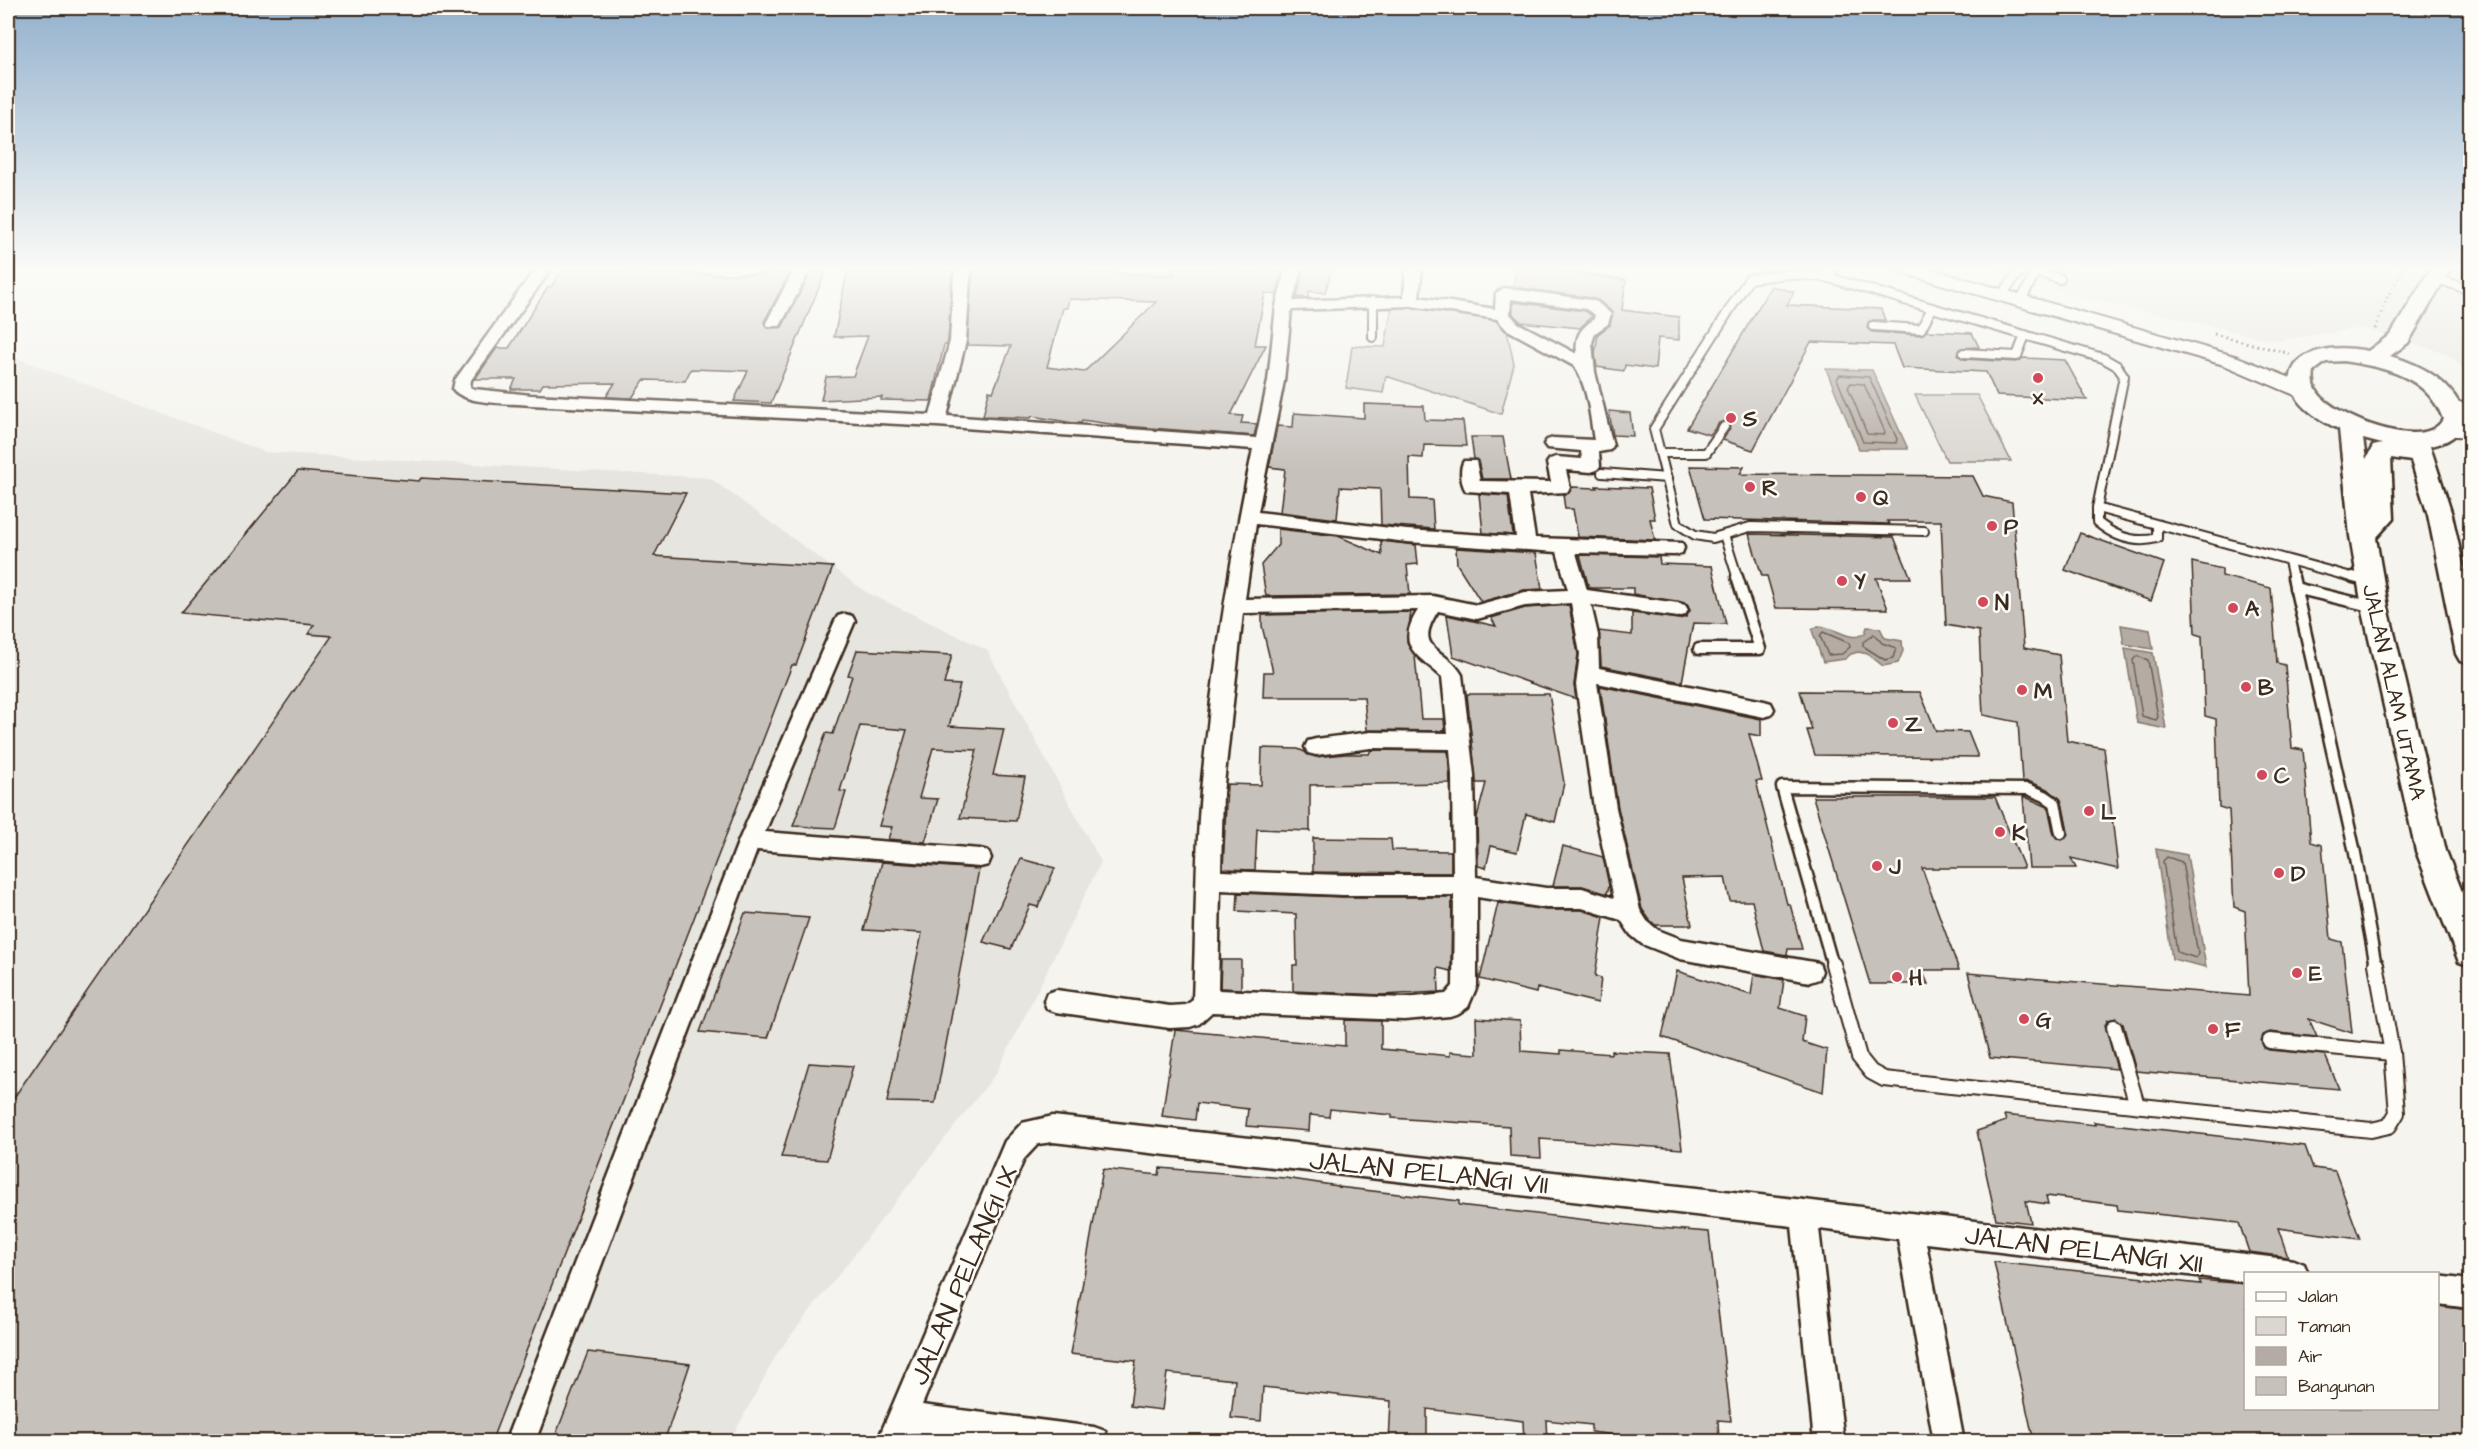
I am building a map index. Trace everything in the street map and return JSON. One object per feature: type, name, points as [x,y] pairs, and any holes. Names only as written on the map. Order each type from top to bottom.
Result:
[{"type":"main road","points":[[2373,358],[2400,338],[2421,376]]},
{"type":"main road","points":[[2363,536],[2381,518],[2378,459],[2381,452],[2391,449],[2407,451],[2419,449],[2435,437],[2459,430],[2455,419],[2461,409],[2421,376],[2397,365],[2373,358],[2343,354],[2300,361],[2300,377],[2304,390],[2314,403],[2330,415],[2350,426],[2419,449]]},
{"type":"main road","name":"JALAN ALAM UTAMA","points":[[2350,426],[2372,594],[2431,851],[2470,952]]},
{"type":"main road","points":[[2419,449],[2440,515],[2470,654]]},
{"type":"street","points":[[495,336],[463,380],[461,389],[470,394],[531,400],[937,421],[1264,444]]},
{"type":"street","points":[[937,421],[958,336]]},
{"type":"street","points":[[1056,1001],[1170,1017],[1190,1016],[1202,1008],[1205,1001],[1212,793],[1234,606],[1248,517],[1276,381],[1281,336]]},
{"type":"street","points":[[1530,336],[1580,362],[1587,372]]},
{"type":"street","points":[[1553,444],[1604,446],[1587,372],[1585,336]]},
{"type":"street","points":[[2141,336],[2231,361],[2304,390]]},
{"type":"street","points":[[2231,361],[2300,361]]},
{"type":"street","points":[[1470,465],[1472,487],[1561,488],[1556,463],[1591,466],[1590,446]]},
{"type":"street","points":[[1518,488],[1526,544]]},
{"type":"street","points":[[1248,517],[1385,536],[1565,546],[1675,549]]},
{"type":"street","points":[[1565,546],[1579,596],[1592,658],[1586,685],[1605,808],[1629,913],[1639,928],[1650,937],[1680,949],[1810,972]]},
{"type":"street","points":[[1234,606],[1433,603],[1477,612],[1525,599],[1579,596],[1678,610]]},
{"type":"street","points":[[1205,1001],[1404,1009],[1450,1005],[1459,999],[1465,986],[1463,775],[1452,675],[1447,667],[1431,658],[1420,646],[1416,635],[1419,624],[1433,603]]},
{"type":"street","points":[[520,1442],[750,840],[845,621]]},
{"type":"street","points":[[1590,674],[1764,709]]},
{"type":"street","points":[[1316,747],[1371,740],[1459,741]]},
{"type":"street","points":[[750,840],[980,858]]},
{"type":"street","points":[[1208,880],[1342,885],[1465,885],[1546,898],[1582,898],[1629,913]]},
{"type":"street","name":"JALAN PELANGI VII","points":[[1053,1129],[1910,1228]]},
{"type":"street","name":"JALAN PELANGI IX","points":[[898,1429],[1014,1150],[1031,1132],[1053,1129]]},
{"type":"street","points":[[1804,1214],[1829,1442]]},
{"type":"street","points":[[1910,1228],[1949,1442]]},
{"type":"street","name":"JALAN PELANGI XII","points":[[1910,1228],[2277,1272]]},
{"type":"street","points":[[2439,1290],[2470,1294]]},
{"type":"street","points":[[898,1429],[1094,1442]]},
{"type":"lane","points":[[1713,336],[1654,429],[1678,524],[1685,531],[1698,536],[1725,538],[1750,527],[1924,531]]},
{"type":"lane","points":[[1964,353],[2017,356],[2025,336]]},
{"type":"lane","points":[[2027,336],[2103,358],[2117,366],[2124,376],[2097,508],[2097,522],[2103,528],[2139,542],[2157,538],[2157,525]]},
{"type":"lane","points":[[1660,453],[1706,453],[1724,427]]},
{"type":"lane","points":[[1602,473],[1667,478]]},
{"type":"lane","points":[[2097,508],[2289,561],[2372,594]]},
{"type":"lane","points":[[1699,649],[1760,649],[1725,538]]},
{"type":"lane","points":[[2061,833],[2058,806],[2051,798],[2028,789],[1782,787],[1859,1057],[1871,1072],[1884,1079],[2371,1130],[2389,1126],[2397,1113],[2392,1053],[2354,848],[2315,667],[2289,561]]},
{"type":"lane","points":[[2295,588],[2372,594]]},
{"type":"lane","points":[[2114,1027],[2137,1105]]},
{"type":"lane","points":[[2270,1041],[2392,1053]]},
{"type":"path","points":[[2216,336],[2300,361]]},
{"type":"shaded area","points":[[2253,336],[2312,336],[2277,341]]},
{"type":"shaded area","points":[[2387,336],[2470,336],[2470,374],[2446,353]]},
{"type":"shaded area","points":[[8,355],[265,452],[710,478],[866,592],[987,650],[1101,862],[997,1072],[778,1352],[730,1441],[8,1441]]},
{"type":"green space","points":[[1387,336],[1508,336],[1514,364],[1501,414],[1386,376],[1383,393],[1346,388],[1352,346],[1385,347]]},
{"type":"green space","points":[[1915,395],[1977,395],[2011,461],[1947,461]]},
{"type":"water","points":[[1826,369],[1872,370],[1908,449],[1859,449]]},
{"type":"water","points":[[2121,625],[2150,630],[2153,649],[2124,644]]},
{"type":"water","points":[[1818,626],[1854,637],[1865,633],[1867,627],[1880,628],[1885,638],[1902,641],[1903,651],[1898,663],[1883,666],[1868,654],[1858,652],[1845,659],[1823,662],[1812,630]]},
{"type":"water","points":[[2125,648],[2153,653],[2166,729],[2137,723]]},
{"type":"water","points":[[2156,849],[2187,855],[2206,967],[2172,959]]},
{"type":"building","points":[[517,336],[799,336],[771,403],[734,401],[748,371],[691,369],[685,381],[644,380],[632,398],[606,397],[615,383],[543,384],[540,389],[511,389],[516,379],[475,379],[497,348],[509,348]]},
{"type":"building","points":[[834,336],[948,336],[931,401],[881,400],[882,397],[821,400],[826,377],[853,376],[868,336]]},
{"type":"building","points":[[968,336],[1056,336],[1047,367],[1084,372],[1121,336],[1257,336],[1255,345],[1266,345],[1231,415],[1243,416],[1241,423],[1257,424],[1254,436],[1124,426],[1082,420],[1081,423],[1073,423],[1032,416],[1031,418],[983,416],[989,391],[993,392],[1011,346],[967,345]]},
{"type":"building","points":[[1598,336],[1679,336],[1679,340],[1658,338],[1655,369],[1625,365],[1624,371],[1597,367],[1595,354]]},
{"type":"building","points":[[1742,336],[1973,336],[1979,347],[1961,348],[1958,355],[1963,359],[2017,362],[2023,358],[2065,360],[2087,400],[1997,396],[1986,372],[1902,368],[1893,345],[1811,342],[1753,450],[1723,440],[1730,428],[1725,421],[1719,423],[1710,435],[1687,428]]},
{"type":"building","points":[[1364,404],[1424,406],[1425,420],[1463,421],[1466,446],[1424,445],[1423,458],[1409,457],[1410,499],[1432,500],[1434,529],[1381,525],[1380,489],[1340,487],[1337,519],[1280,512],[1285,469],[1269,467],[1277,426],[1293,427],[1294,413],[1364,418]]},
{"type":"building","points":[[1609,411],[1630,413],[1633,436],[1613,435]]},
{"type":"building","points":[[1471,437],[1503,437],[1511,479],[1482,479],[1478,461],[1474,459]]},
{"type":"building","points":[[1690,466],[1744,467],[1740,474],[1973,476],[1983,496],[2012,502],[2024,648],[2059,655],[2067,741],[2104,748],[2118,869],[2071,858],[2076,868],[2029,868],[2023,796],[2048,807],[2054,835],[2062,840],[2066,838],[2068,832],[2062,802],[2048,789],[2022,781],[2018,722],[1983,715],[1979,631],[1946,625],[1941,521],[1887,521],[1889,524],[1705,519]]},
{"type":"building","points":[[298,471],[419,481],[421,478],[686,493],[654,556],[833,567],[796,665],[792,665],[491,1442],[8,1442],[8,1106],[332,636],[308,634],[314,625],[181,613]]},
{"type":"building","points":[[1596,486],[1649,488],[1655,519],[1650,519],[1655,540],[1578,537],[1573,509],[1565,509],[1563,494],[1569,493],[1572,487],[1597,488]]},
{"type":"building","points":[[1479,494],[1508,496],[1513,535],[1483,533]]},
{"type":"building","points":[[1278,529],[1338,536],[1382,555],[1381,541],[1416,545],[1418,564],[1407,565],[1410,594],[1266,596],[1261,565],[1278,545]]},
{"type":"building","points":[[2080,533],[2164,563],[2151,601],[2065,570]]},
{"type":"building","name":"Y","points":[[1749,534],[1894,537],[1911,578],[1876,578],[1888,609],[1776,608],[1767,576],[1762,576]]},
{"type":"building","points":[[1456,548],[1536,553],[1542,589],[1524,590],[1481,602],[1457,564]]},
{"type":"building","points":[[1580,555],[1659,557],[1660,564],[1712,566],[1726,624],[1693,623],[1682,682],[1601,666],[1599,631],[1632,635],[1632,613],[1679,619],[1686,617],[1690,611],[1687,604],[1633,594],[1633,588],[1589,588]]},
{"type":"building","points":[[2192,562],[2222,569],[2222,576],[2271,588],[2277,663],[2285,665],[2292,748],[2303,750],[2311,842],[2322,845],[2331,939],[2342,942],[2352,1033],[2309,1019],[2317,1037],[2270,1032],[2263,1035],[2261,1041],[2264,1048],[2269,1050],[2325,1055],[2339,1089],[2136,1071],[2123,1024],[2116,1018],[2108,1020],[2105,1025],[2117,1069],[1990,1058],[1968,973],[2249,996],[2245,911],[2234,907],[2229,810],[2219,807],[2216,719],[2205,716],[2202,636],[2195,634]]},
{"type":"building","points":[[1569,605],[1578,654],[1574,685],[1576,699],[1453,656],[1447,615],[1496,626],[1491,618],[1525,608]]},
{"type":"building","points":[[1411,612],[1407,641],[1415,656],[1421,719],[1444,719],[1445,731],[1367,730],[1364,697],[1263,697],[1264,672],[1273,672],[1262,626],[1262,615]]},
{"type":"building","points":[[857,650],[952,655],[944,684],[960,685],[949,726],[1004,729],[993,775],[1025,777],[1016,821],[960,818],[977,750],[933,748],[919,798],[938,799],[925,842],[888,839],[892,827],[879,826],[907,730],[860,726],[840,791],[846,792],[835,828],[793,826],[826,733],[833,734],[852,676],[848,675]]},
{"type":"building","points":[[1600,686],[1761,719],[1761,736],[1749,734],[1762,781],[1756,781],[1787,904],[1790,904],[1802,949],[1788,949],[1787,955],[1764,951],[1752,901],[1730,901],[1725,877],[1682,878],[1692,925],[1655,925],[1649,919],[1642,909],[1618,808]]},
{"type":"building","name":"Z","points":[[1800,691],[1920,692],[1936,731],[1968,732],[1978,757],[1815,755],[1807,730],[1812,730]]},
{"type":"building","points":[[1467,694],[1549,694],[1564,783],[1555,822],[1526,814],[1517,852],[1491,846],[1486,868],[1478,866],[1477,817],[1486,783],[1476,783]]},
{"type":"building","points":[[1262,748],[1298,749],[1316,757],[1369,754],[1371,750],[1448,751],[1450,783],[1310,785],[1310,831],[1257,829],[1255,870],[1223,869],[1227,784],[1261,785]]},
{"type":"building","points":[[1813,797],[1995,797],[2024,868],[1922,868],[1959,970],[1922,970],[1928,984],[1870,984]]},
{"type":"building","points":[[1313,838],[1391,839],[1392,850],[1451,851],[1451,873],[1313,872]]},
{"type":"building","points":[[1563,846],[1603,857],[1609,885],[1607,894],[1582,886],[1553,886]]},
{"type":"building","points":[[1021,859],[1055,868],[1038,907],[1030,905],[1011,949],[983,942]]},
{"type":"building","points":[[882,862],[979,869],[935,1103],[887,1102],[922,933],[864,930]]},
{"type":"building","points":[[1238,893],[1343,897],[1452,897],[1451,971],[1438,968],[1439,992],[1381,995],[1293,991],[1293,965],[1297,965],[1296,914],[1237,911]]},
{"type":"building","points":[[1498,903],[1546,910],[1582,910],[1604,917],[1595,976],[1601,978],[1598,1003],[1537,988],[1536,993],[1480,979]]},
{"type":"building","points":[[745,913],[809,918],[768,1038],[700,1032]]},
{"type":"building","points":[[1221,960],[1241,960],[1241,989],[1220,988]]},
{"type":"building","points":[[1677,971],[1751,995],[1754,974],[1784,980],[1780,1008],[1805,1016],[1802,1042],[1827,1050],[1823,1092],[1662,1037]]},
{"type":"building","points":[[1476,1018],[1520,1021],[1521,1051],[1561,1054],[1561,1050],[1611,1054],[1611,1051],[1670,1054],[1682,1149],[1540,1139],[1541,1158],[1510,1156],[1509,1126],[1392,1118],[1392,1115],[1330,1109],[1329,1117],[1310,1115],[1309,1131],[1246,1126],[1248,1109],[1197,1103],[1195,1120],[1162,1116],[1175,1030],[1345,1046],[1345,1020],[1381,1021],[1381,1049],[1450,1056],[1450,1052],[1477,1054]]},
{"type":"building","points":[[809,1063],[853,1066],[827,1160],[781,1157]]},
{"type":"building","points":[[2004,1115],[2095,1125],[2094,1122],[2305,1146],[2313,1168],[2335,1171],[2360,1239],[2278,1228],[2288,1257],[2249,1252],[2239,1223],[2118,1210],[2117,1205],[2046,1196],[2048,1204],[2026,1201],[2031,1223],[1996,1219],[1977,1131],[2006,1121]]},
{"type":"building","points":[[1160,1168],[1285,1178],[1338,1187],[1459,1201],[1459,1205],[1709,1232],[1731,1421],[1718,1420],[1719,1442],[1629,1442],[1629,1437],[1591,1432],[1591,1425],[1546,1420],[1547,1442],[1524,1442],[1523,1421],[1427,1409],[1427,1442],[1389,1442],[1391,1401],[1263,1387],[1261,1421],[1231,1418],[1235,1380],[1167,1373],[1162,1410],[1130,1406],[1136,1361],[1070,1354],[1103,1169],[1159,1175]]},
{"type":"building","points":[[1994,1262],[2201,1284],[2199,1280],[2244,1284],[2244,1410],[2439,1410],[2439,1306],[2469,1310],[2470,1442],[2034,1442]]},
{"type":"building","points":[[588,1352],[690,1364],[664,1442],[553,1442]]},
{"type":"place","name":"X","points":[[2038,378]]},
{"type":"place","name":"S","points":[[1731,418]]},
{"type":"place","name":"R","points":[[1750,487]]},
{"type":"place","name":"Q","points":[[1861,497]]},
{"type":"place","name":"P","points":[[1992,526]]},
{"type":"place","name":"Y","points":[[1842,581]]},
{"type":"place","name":"N","points":[[1983,602]]},
{"type":"place","name":"A","points":[[2233,608]]},
{"type":"place","name":"B","points":[[2246,687]]},
{"type":"place","name":"M","points":[[2022,690]]},
{"type":"place","name":"Z","points":[[1893,723]]},
{"type":"place","name":"C","points":[[2262,775]]},
{"type":"place","name":"L","points":[[2089,811]]},
{"type":"place","name":"K","points":[[2000,832]]},
{"type":"place","name":"J","points":[[1877,866]]},
{"type":"place","name":"D","points":[[2279,873]]},
{"type":"place","name":"E","points":[[2297,973]]},
{"type":"place","name":"H","points":[[1897,977]]},
{"type":"place","name":"G","points":[[2024,1019]]},
{"type":"place","name":"F","points":[[2213,1029]]}]
